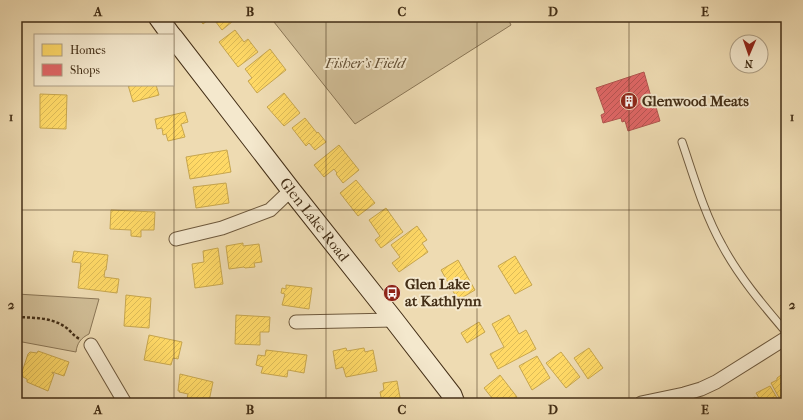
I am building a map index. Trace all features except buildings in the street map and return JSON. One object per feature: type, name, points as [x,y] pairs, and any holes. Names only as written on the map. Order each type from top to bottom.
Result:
[{"type":"street","name":"Glen Lake Road","points":[[158,17],[171,34]]},
{"type":"street","name":"Glen Lake Road","points":[[174,39],[452,395],[455,403]]},
{"type":"street","points":[[176,239],[222,228],[270,210],[291,190]]},
{"type":"street","points":[[296,322],[394,320]]},
{"type":"street","points":[[641,403],[701,389],[716,382],[786,338]]},
{"type":"street","points":[[91,345],[125,403]]},
{"type":"lane","points":[[682,142],[708,216],[722,245],[738,272],[786,332]]},
{"type":"path","points":[[17,317],[45,318],[68,329],[76,337],[91,345]]},
{"type":"green space","name":"Fisher's Field","points":[[270,17],[507,17],[511,25],[355,124]]},
{"type":"green space","points":[[17,294],[99,299],[89,334],[80,341],[76,352],[17,341]]},
{"type":"place","name":"Glenwood Meats","points":[[629,101]]},
{"type":"place","name":"Glen Lake at Kathlynn","points":[[392,293]]}]
